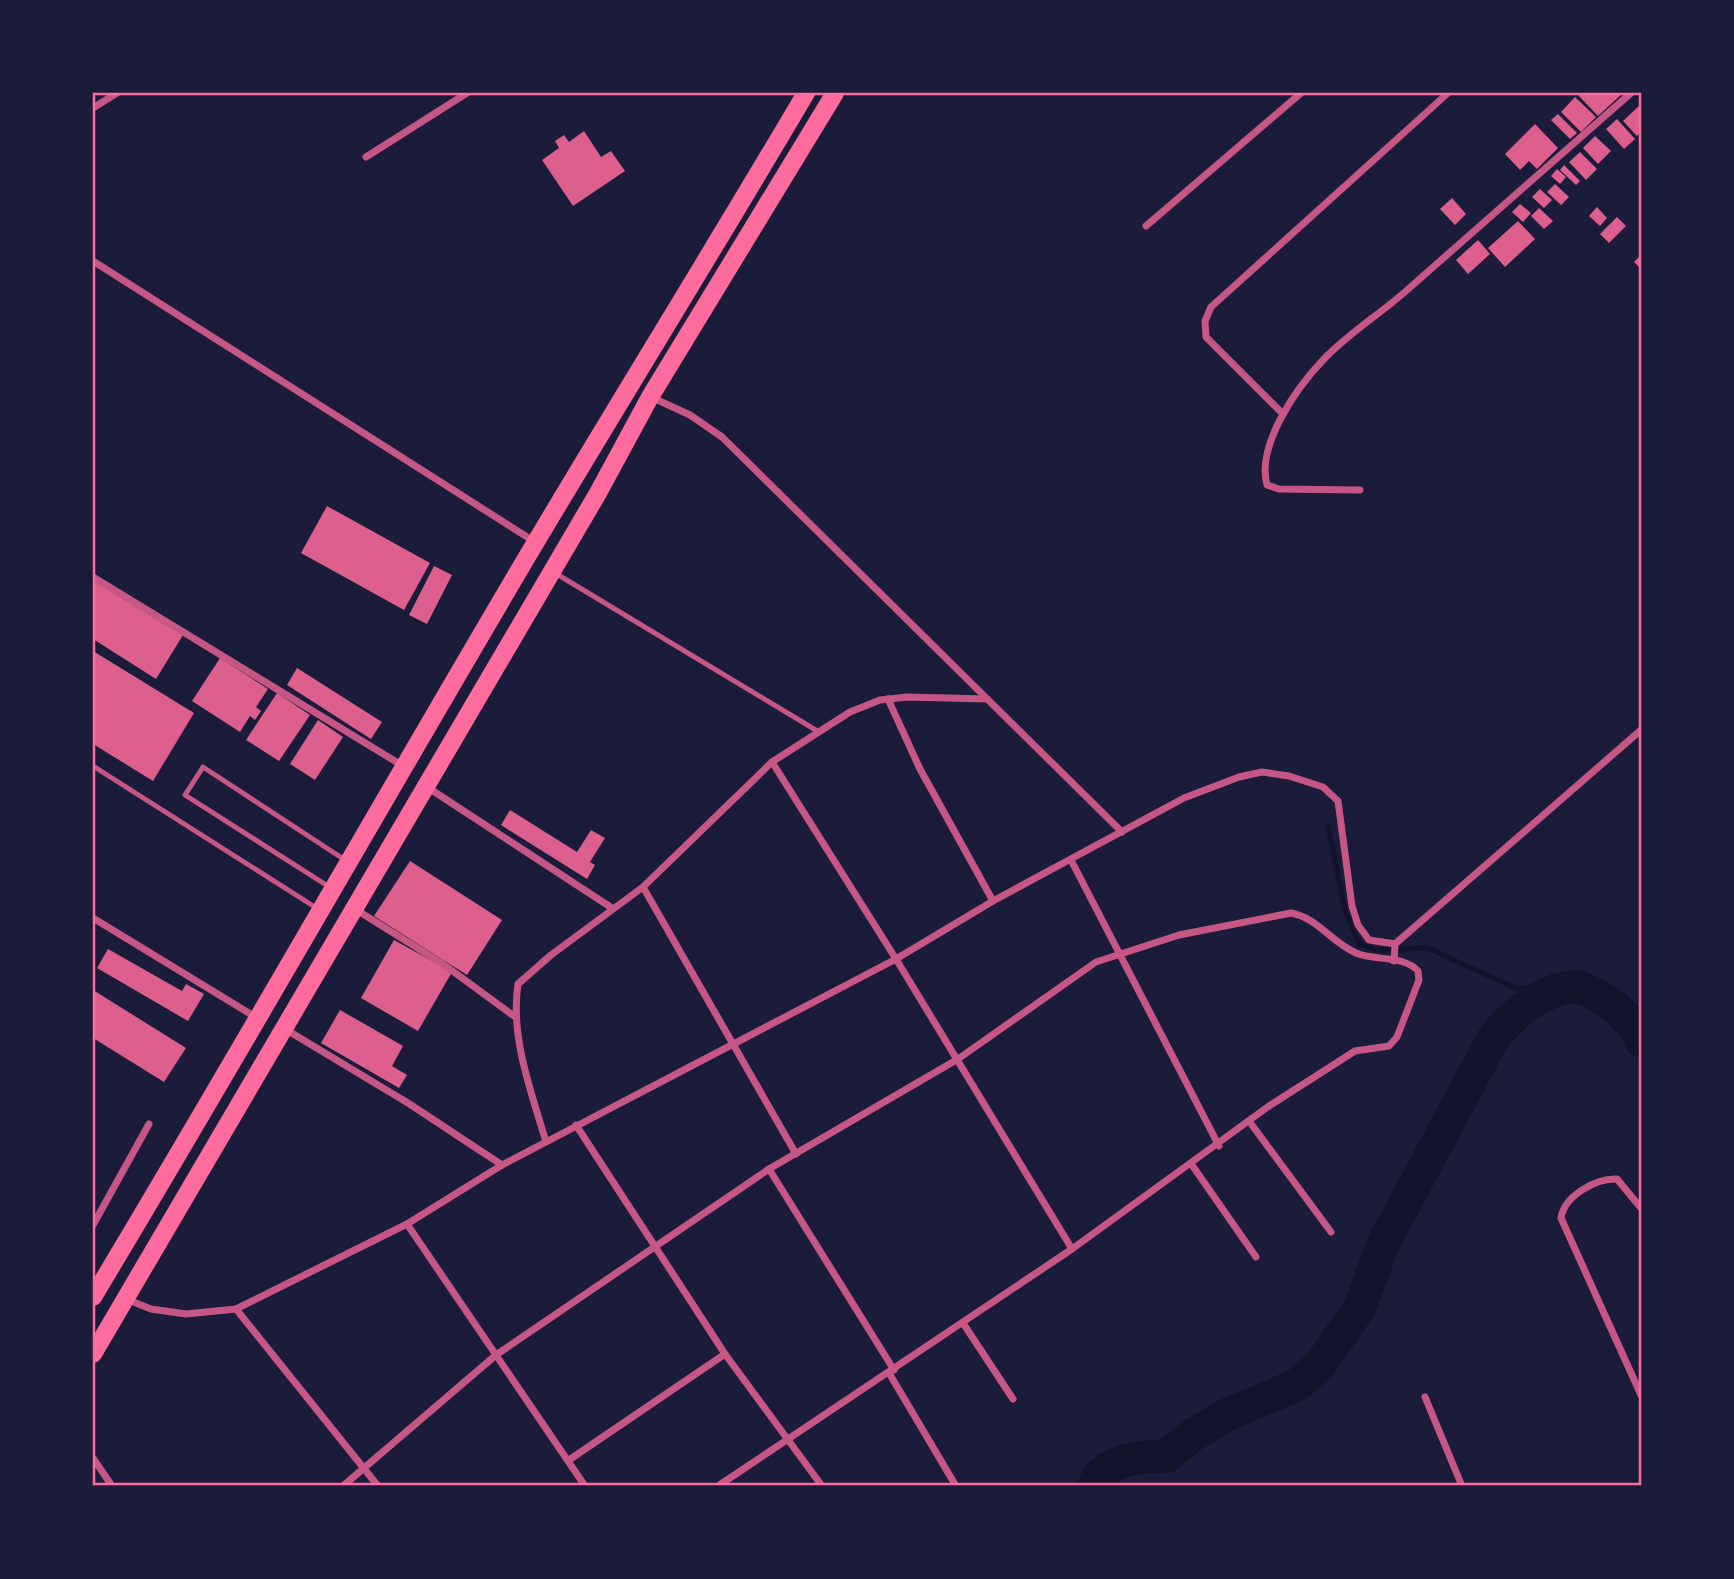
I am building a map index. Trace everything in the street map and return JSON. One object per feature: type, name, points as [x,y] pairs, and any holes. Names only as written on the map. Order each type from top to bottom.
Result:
[{"type":"highway","points":[[93,1354],[427,787],[650,397],[835,93]]},
{"type":"highway","points":[[93,1297],[259,1020],[536,542],[717,247],[804,94]]},
{"type":"highway","points":[[190,1136],[215,1149]]},
{"type":"street","points":[[93,108],[117,93]]},
{"type":"street","points":[[366,157],[467,93]]},
{"type":"street","points":[[1146,226],[1299,93]]},
{"type":"street","points":[[1283,414],[1206,337],[1205,321],[1211,307],[1448,93]]},
{"type":"street","points":[[1360,490],[1279,489],[1267,485],[1263,472],[1283,414],[1323,359],[1400,296],[1631,93]]},
{"type":"street","points":[[93,261],[536,542]]},
{"type":"street","points":[[650,397],[690,415],[722,437],[1122,832]]},
{"type":"street","points":[[93,578],[405,767]]},
{"type":"street","points":[[546,1142],[527,1078],[514,1016],[518,984],[612,908],[643,887],[772,762],[850,712],[888,699],[907,697],[987,699]]},
{"type":"street","points":[[888,699],[920,769],[993,901]]},
{"type":"street","points":[[343,1486],[496,1355],[769,1169],[958,1059],[1096,962],[1179,935],[1291,913],[1307,916],[1356,953],[1395,952],[1641,730]]},
{"type":"street","points":[[772,762],[897,959],[1072,1249]]},
{"type":"street","points":[[126,1299],[151,1309],[186,1314],[236,1309],[407,1224],[576,1125],[897,959],[993,901],[1184,797],[1238,777],[1262,772],[1289,776],[1323,787],[1338,801],[1341,811],[1346,871],[1358,925],[1369,940],[1395,952],[1414,966],[1419,980],[1398,1037],[1389,1046],[1355,1051],[1249,1121],[1219,1146],[1072,1249],[718,1486]]},
{"type":"street","points":[[427,787],[612,908]]},
{"type":"street","points":[[1071,860],[1219,1146]]},
{"type":"street","points":[[643,887],[796,1154]]},
{"type":"street","points":[[355,909],[443,964],[514,1016]]},
{"type":"street","points":[[93,918],[259,1020]]},
{"type":"street","points":[[285,1029],[408,1103],[502,1166]]},
{"type":"street","points":[[1249,1121],[1331,1232]]},
{"type":"street","points":[[93,1226],[149,1124]]},
{"type":"street","points":[[576,1125],[654,1249],[725,1354],[822,1486]]},
{"type":"street","points":[[1192,1165],[1256,1257]]},
{"type":"street","points":[[769,1169],[956,1486]]},
{"type":"street","points":[[1641,1208],[1617,1179],[1605,1178],[1567,1203],[1560,1218],[1641,1395]]},
{"type":"street","points":[[407,1224],[585,1486]]},
{"type":"street","points":[[236,1309],[378,1486]]},
{"type":"street","points":[[963,1323],[1013,1399]]},
{"type":"street","points":[[569,1460],[725,1354]]},
{"type":"street","points":[[1425,1397],[1462,1486]]},
{"type":"street","points":[[93,1458],[112,1486]]},
{"type":"lane","points":[[552,571],[819,732]]},
{"type":"lane","points":[[93,766],[321,911]]},
{"type":"lane","points":[[334,890],[185,795],[203,767],[349,862]]},
{"type":"building","points":[[1576,93],[1623,93],[1598,116]]},
{"type":"building","points":[[1575,97],[1596,117],[1581,132],[1561,112]]},
{"type":"building","points":[[1641,104],[1641,132],[1637,136],[1623,121]]},
{"type":"building","points":[[1558,114],[1577,133],[1570,139],[1551,120]]},
{"type":"building","points":[[1617,119],[1635,139],[1624,149],[1606,129]]},
{"type":"building","points":[[1535,124],[1558,148],[1537,169],[1529,161],[1520,170],[1505,154]]},
{"type":"building","points":[[584,131],[601,157],[611,151],[625,171],[573,206],[542,160],[559,148],[555,141],[564,135],[569,142]]},
{"type":"building","points":[[1595,136],[1611,151],[1598,164],[1583,148]]},
{"type":"building","points":[[1580,152],[1597,169],[1586,180],[1569,162]]},
{"type":"building","points":[[1564,165],[1580,181],[1576,185],[1560,170]]},
{"type":"building","points":[[1557,169],[1566,177],[1560,184],[1551,176]]},
{"type":"building","points":[[1555,184],[1569,197],[1561,205],[1547,192]]},
{"type":"building","points":[[1540,189],[1552,200],[1544,208],[1532,197]]},
{"type":"building","points":[[1452,198],[1466,214],[1455,225],[1440,209]]},
{"type":"building","points":[[1520,204],[1531,213],[1523,222],[1512,212]]},
{"type":"building","points":[[1597,207],[1607,218],[1600,226],[1589,216]]},
{"type":"building","points":[[1539,208],[1553,221],[1544,229],[1531,216]]},
{"type":"building","points":[[1617,217],[1626,226],[1609,243],[1600,234]]},
{"type":"building","points":[[1518,221],[1535,239],[1505,267],[1488,248]]},
{"type":"building","points":[[1478,240],[1490,254],[1468,274],[1456,260]]},
{"type":"building","points":[[1641,255],[1641,269],[1634,262]]},
{"type":"building","points":[[327,506],[430,563],[404,610],[301,553]]},
{"type":"building","points":[[434,566],[452,575],[427,624],[409,615]]},
{"type":"building","points":[[93,579],[183,635],[156,679],[93,639]]},
{"type":"building","points":[[93,651],[194,713],[153,781],[93,744]]},
{"type":"building","points":[[220,658],[268,689],[256,707],[261,711],[255,720],[250,716],[240,732],[192,701]]},
{"type":"building","points":[[297,668],[382,722],[371,739],[287,685]]},
{"type":"building","points":[[277,693],[310,715],[279,761],[246,740]]},
{"type":"building","points":[[318,720],[343,737],[315,780],[290,764]]},
{"type":"building","points":[[510,810],[577,852],[591,830],[605,838],[590,862],[595,865],[587,879],[501,825]]},
{"type":"building","points":[[410,861],[502,920],[467,975],[374,916]]},
{"type":"building","points":[[394,940],[452,972],[418,1031],[361,998]]},
{"type":"building","points":[[108,949],[182,991],[186,984],[204,994],[188,1021],[97,968]]},
{"type":"building","points":[[93,990],[186,1048],[164,1082],[93,1038]]},
{"type":"building","points":[[340,1010],[403,1046],[392,1066],[407,1075],[399,1088],[321,1043]]},
{"type":"waterway","points":[[1328,825],[1345,910],[1359,944],[1377,950],[1428,948],[1515,988],[1561,989]]},
{"type":"waterway","points":[[1094,1486],[1099,1477],[1115,1465],[1136,1458],[1167,1456],[1190,1437],[1224,1416],[1297,1385],[1320,1365],[1360,1307],[1383,1244],[1493,1039],[1519,1012],[1553,991],[1578,987],[1597,995],[1616,1008],[1631,1023],[1641,1041]]}]
